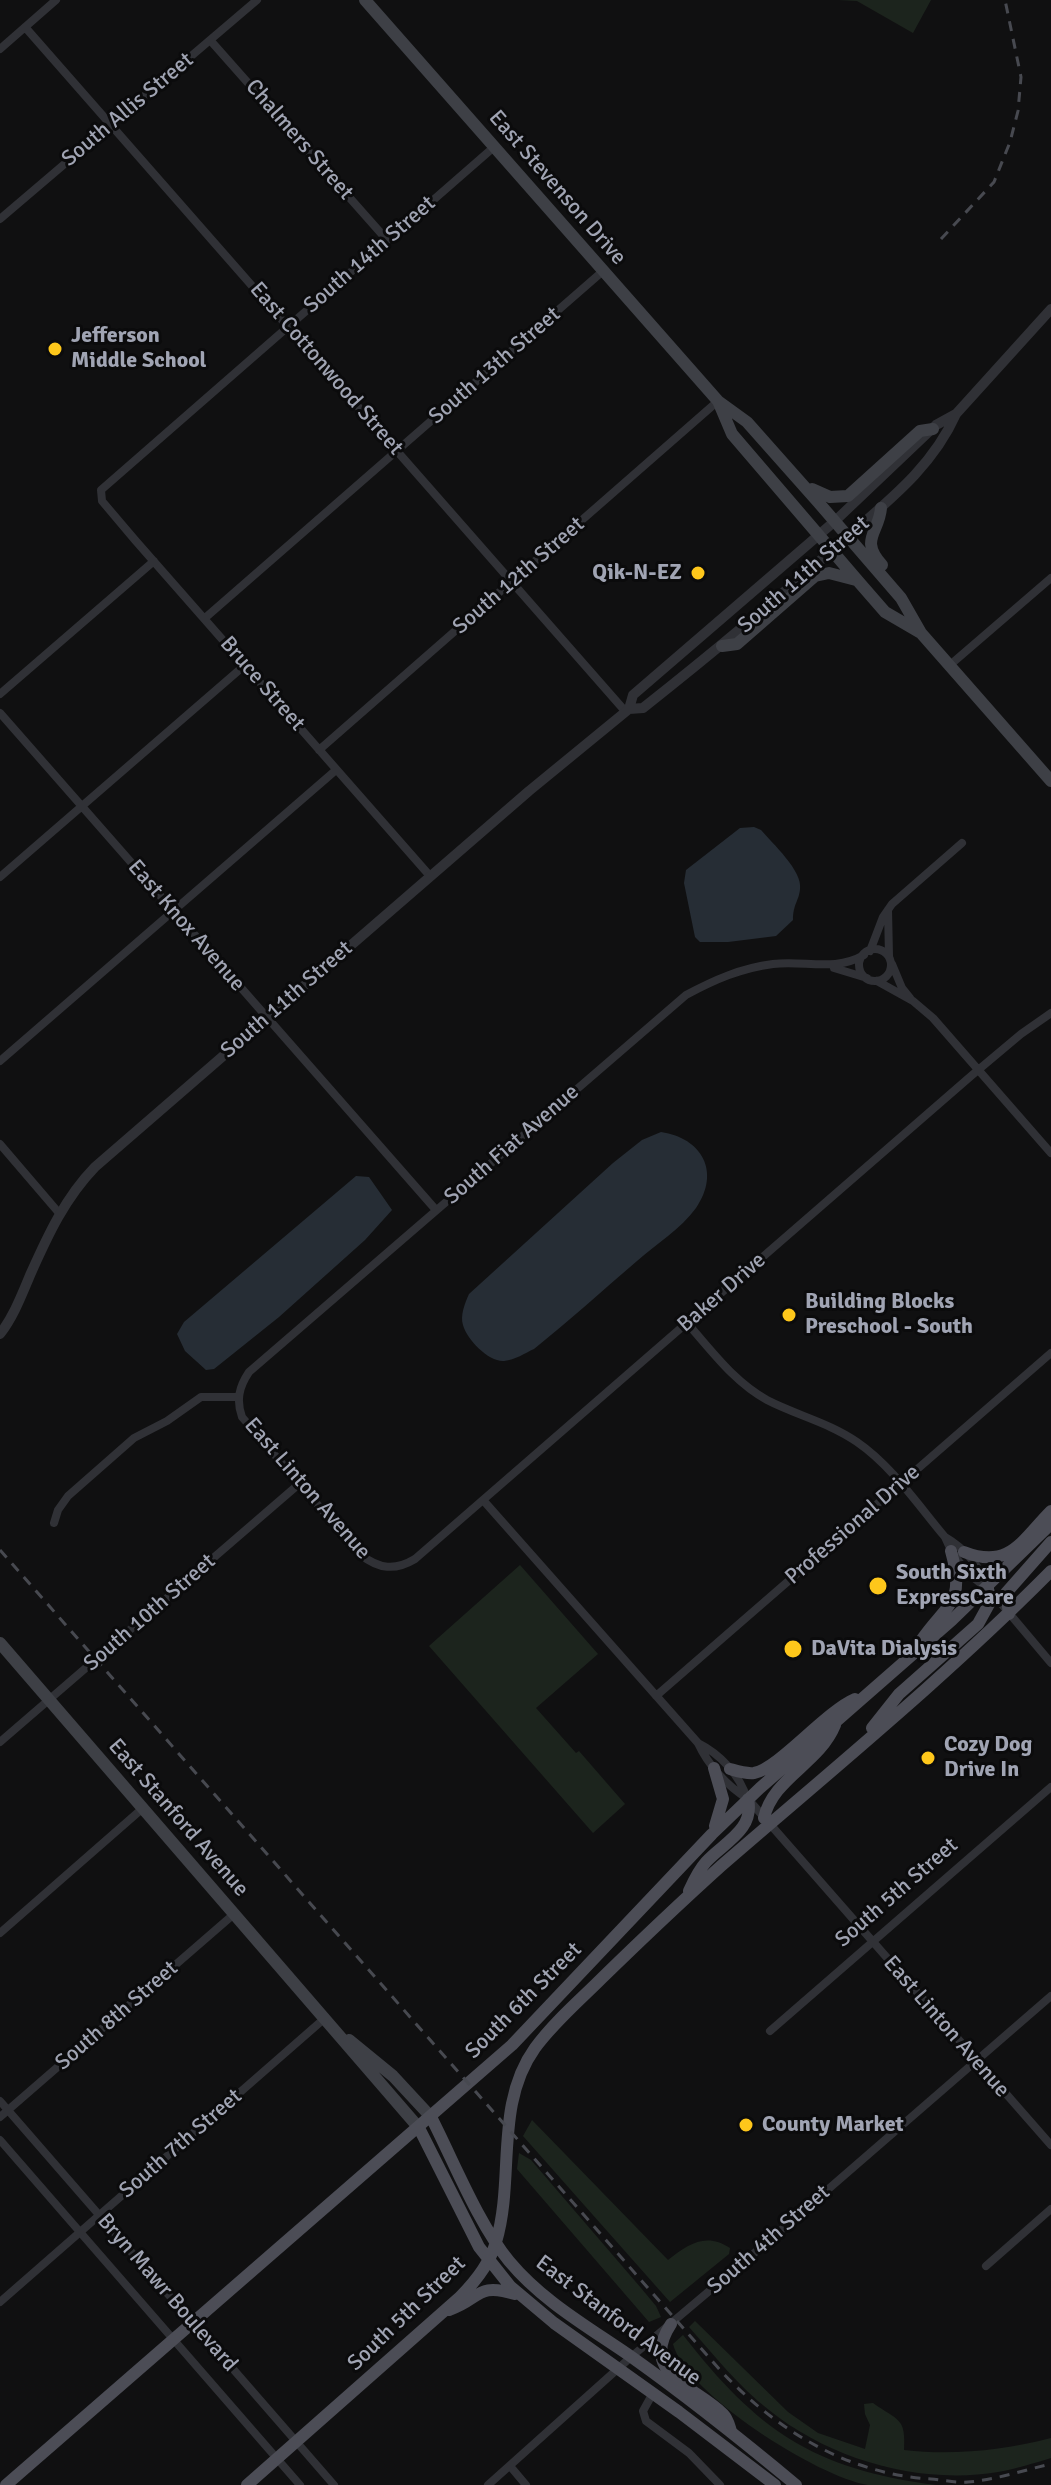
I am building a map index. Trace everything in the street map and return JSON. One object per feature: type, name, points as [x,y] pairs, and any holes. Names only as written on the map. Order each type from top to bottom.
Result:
[{"type":"main road","name":"East Stevenson Drive","points":[[365,0],[718,401],[747,422],[804,485],[901,598],[921,633],[1051,781]]},
{"type":"main road","name":"East Stevenson Drive","points":[[718,401],[732,434],[885,612],[921,633]]},
{"type":"main road","points":[[804,485],[830,497],[848,496],[920,431],[933,429]]},
{"type":"main road","points":[[881,508],[872,533],[872,550],[913,600],[914,620]]},
{"type":"main road","points":[[722,646],[737,644],[815,576],[829,573],[858,581]]},
{"type":"main road","points":[[964,1552],[989,1559],[1002,1557],[1051,1511]]},
{"type":"main road","name":"South 6th Street","points":[[6,2485],[512,2045],[748,1799],[988,1588],[1051,1524]]},
{"type":"main road","points":[[1009,1614],[1006,1593],[1051,1542]]},
{"type":"main road","points":[[908,1659],[932,1624],[953,1601],[957,1591],[957,1572],[951,1551]]},
{"type":"main road","name":"South 6th Street","points":[[577,2003],[767,1821],[854,1751],[1009,1614],[1051,1571]]},
{"type":"main road","points":[[854,1751],[899,1694],[978,1624],[989,1604],[988,1588]]},
{"type":"main road","name":"East Stanford Avenue","points":[[0,1643],[419,2128],[471,2232],[489,2260],[520,2296],[775,2485]]},
{"type":"main road","points":[[730,1769],[750,1773],[764,1770],[842,1705],[869,1692]]},
{"type":"main road","points":[[767,1821],[774,1794],[828,1741],[836,1722]]},
{"type":"main road","points":[[712,1834],[723,1799],[714,1768]]},
{"type":"main road","points":[[686,1897],[708,1859],[744,1825],[749,1810],[748,1799]]},
{"type":"main road","name":"South 5th Street","points":[[247,2485],[469,2288],[489,2260],[504,2204],[509,2120],[518,2081],[536,2047],[577,2003]]},
{"type":"main road","name":"East Stanford Avenue","points":[[325,2018],[393,2076],[431,2117],[496,2243],[537,2290],[731,2431],[796,2485]]},
{"type":"main road","points":[[442,2313],[467,2304],[485,2289],[499,2288],[520,2296]]},
{"type":"main road","points":[[671,2324],[661,2343],[665,2368],[726,2416],[731,2431]]},
{"type":"street","points":[[0,49],[56,0]]},
{"type":"street","name":"South Allis Street","points":[[0,219],[257,0]]},
{"type":"street","name":"East Cottonwood Street","points":[[25,27],[627,710]]},
{"type":"street","name":"Chalmers Street","points":[[210,40],[387,240]]},
{"type":"street","name":"South 14th Street","points":[[101,490],[494,147]]},
{"type":"street","name":"South 13th Street","points":[[205,618],[603,271]]},
{"type":"street","name":"South 11th Street","points":[[0,1334],[14,1313],[59,1213],[76,1187],[95,1167],[430,876],[627,710],[633,695],[835,521],[933,429],[956,414],[1051,309]]},
{"type":"street","name":"South 12th Street","points":[[319,750],[718,401]]},
{"type":"street","name":"South 11th Street","points":[[627,710],[643,708],[722,646],[881,508],[933,456],[956,414]]},
{"type":"street","name":"Bruce Street","points":[[101,490],[102,501],[430,876]]},
{"type":"street","points":[[0,694],[154,561]]},
{"type":"street","points":[[950,665],[1051,578]]},
{"type":"street","points":[[0,877],[245,665]]},
{"type":"street","name":"East Knox Avenue","points":[[0,713],[436,1210]]},
{"type":"street","points":[[0,1061],[336,770]]},
{"type":"street","points":[[913,1001],[867,978],[860,970],[883,917],[896,899],[962,843]]},
{"type":"street","points":[[877,981],[889,973],[888,909]]},
{"type":"street","points":[[867,953],[882,951],[902,988],[933,1018],[1051,1153]]},
{"type":"street","name":"South Fiat Avenue","points":[[238,1397],[249,1372],[686,995],[715,980],[750,968],[776,964],[847,963],[867,953]]},
{"type":"street","name":"South Fiat Avenue","points":[[826,965],[867,978]]},
{"type":"street","name":"Baker Drive","points":[[390,1568],[414,1559],[1021,1034],[1051,1013]]},
{"type":"street","points":[[0,1144],[59,1213]]},
{"type":"street","points":[[687,1323],[747,1387],[789,1411],[850,1437],[872,1454],[945,1537],[964,1552],[983,1575],[988,1588],[1051,1663]]},
{"type":"street","name":"Professional Drive","points":[[656,1696],[1051,1353]]},
{"type":"street","points":[[54,1523],[58,1510],[68,1496],[134,1438],[167,1421],[201,1397],[238,1397]]},
{"type":"street","name":"East Linton Avenue","points":[[238,1397],[246,1423],[361,1555],[373,1564],[390,1568]]},
{"type":"street","name":"South 10th Street","points":[[0,1742],[299,1484]]},
{"type":"street","name":"East Linton Avenue","points":[[483,1500],[698,1743],[714,1768],[734,1790],[748,1799],[1051,2145]]},
{"type":"street","points":[[945,1537],[951,1551],[976,1581],[988,1588]]},
{"type":"street","name":"East Linton Avenue","points":[[698,1743],[711,1749],[730,1769],[742,1783],[748,1799]]},
{"type":"street","name":"South 5th Street","points":[[770,2031],[1051,1787]]},
{"type":"street","points":[[0,1933],[143,1808]]},
{"type":"street","name":"South 8th Street","points":[[4,2114],[234,1914]]},
{"type":"street","name":"South 4th Street","points":[[488,2485],[631,2357],[1051,1996]]},
{"type":"street","name":"South 7th Street","points":[[0,2302],[325,2018]]},
{"type":"street","name":"Bryn Mawr Boulevard","points":[[0,2101],[4,2114],[99,2216],[334,2485]]},
{"type":"street","name":"Bryn Mawr Boulevard","points":[[0,2140],[300,2485]]},
{"type":"street","points":[[986,2266],[1051,2209]]},
{"type":"street","points":[[653,2393],[643,2411],[646,2421],[689,2453],[720,2485]]},
{"type":"street","points":[[510,2466],[526,2485]]},
{"type":"shaded area","points":[[839,0],[931,0],[913,33],[857,1]]},
{"type":"shaded area","points":[[740,828],[761,830],[797,874],[800,889],[793,920],[776,936],[700,942],[695,937],[684,883],[686,870]]},
{"type":"shaded area","points":[[661,1132],[687,1141],[697,1149],[707,1170],[703,1195],[690,1216],[534,1349],[504,1361],[485,1354],[469,1337],[463,1325],[469,1294],[613,1163],[642,1140]]},
{"type":"shaded area","points":[[356,1176],[369,1177],[392,1210],[365,1240],[279,1317],[214,1369],[206,1370],[185,1351],[177,1334],[184,1322]]},
{"type":"shaded area","points":[[520,1565],[598,1654],[536,1708],[625,1804],[593,1833],[429,1646]]},
{"type":"shaded area","points":[[532,2120],[668,2260],[690,2245],[705,2241],[721,2243],[730,2248],[729,2254],[670,2302],[523,2136]]},
{"type":"shaded area","points":[[519,2153],[531,2160],[656,2306],[661,2317],[649,2322],[517,2169]]},
{"type":"shaded area","points":[[695,2321],[788,2412],[818,2433],[865,2449],[870,2425],[864,2404],[873,2403],[902,2425],[904,2450],[978,2451],[1051,2438],[1051,2458],[998,2472],[938,2475],[878,2465],[848,2455],[793,2428],[758,2401],[689,2327]]},
{"type":"shaded area","points":[[683,2335],[737,2397],[792,2440],[822,2456],[855,2468],[936,2485],[868,2485],[818,2467],[788,2450],[727,2408],[702,2386],[683,2364],[673,2344]]},
{"type":"railway","points":[[941,239],[994,182],[1010,142],[1018,111],[1021,77],[1005,0]]},
{"type":"railway","points":[[0,1550],[742,2392],[789,2430],[815,2445],[870,2468],[900,2475],[968,2482],[1051,2464]]},
{"type":"place","name":"Jefferson Middle School","points":[[55,349]]},
{"type":"place","name":"Qik-N-EZ","points":[[698,573]]},
{"type":"place","name":"Building Blocks Preschool - South","points":[[789,1315]]},
{"type":"place","name":"South Sixth ExpressCare","points":[[878,1586]]},
{"type":"place","name":"DaVita Dialysis","points":[[793,1649]]},
{"type":"place","name":"Cozy Dog Drive In","points":[[928,1758]]},
{"type":"place","name":"County Market","points":[[746,2125]]}]
